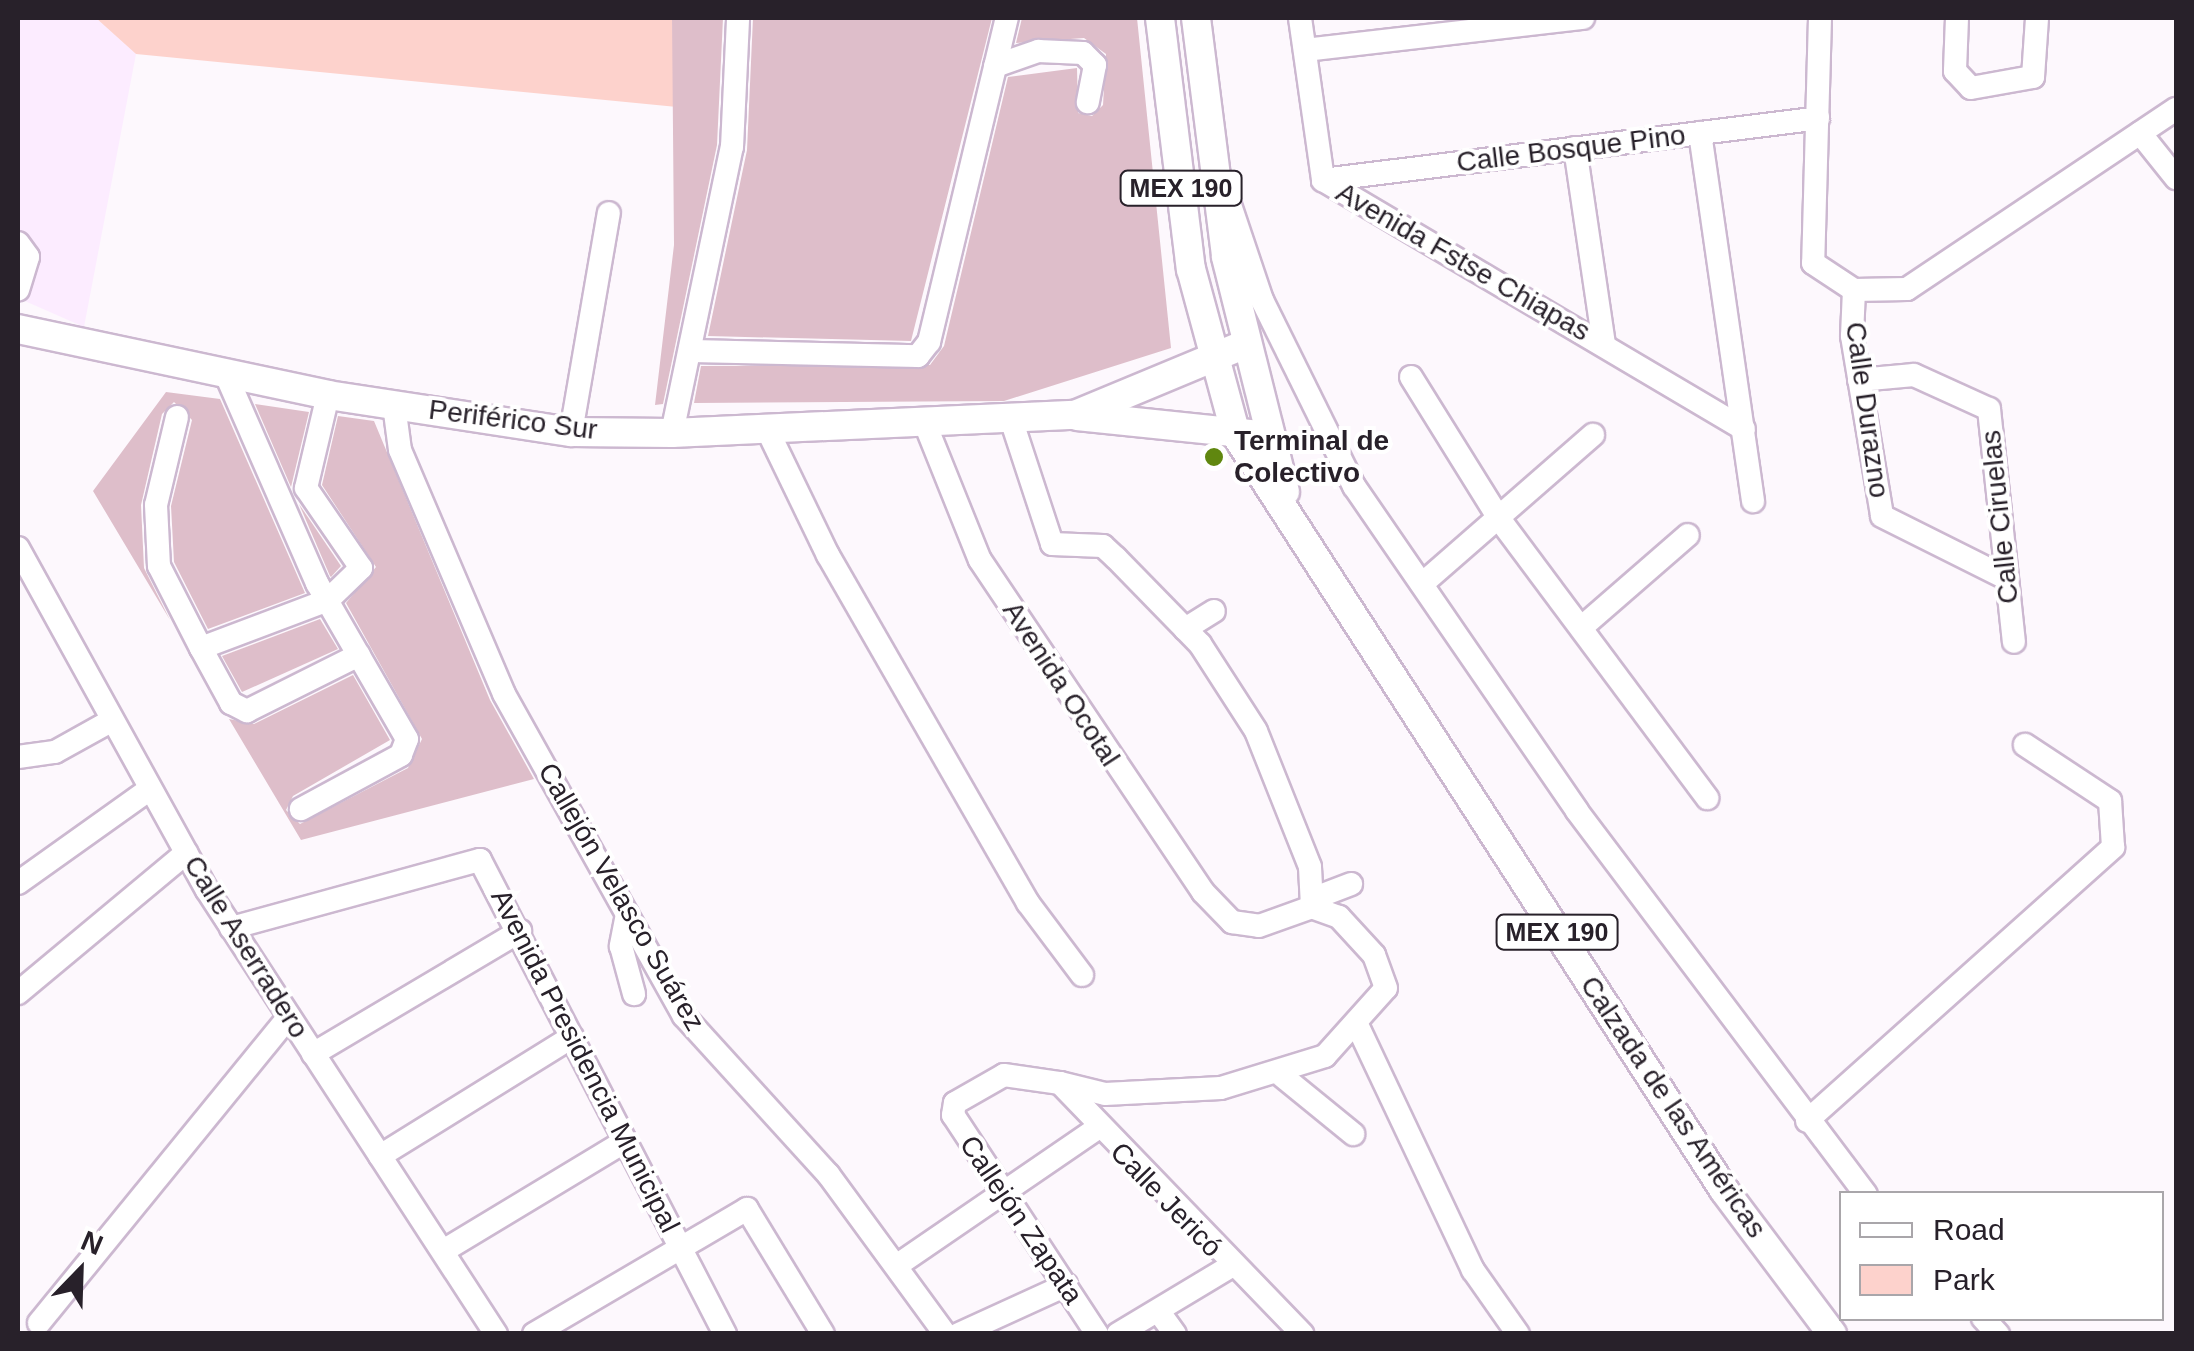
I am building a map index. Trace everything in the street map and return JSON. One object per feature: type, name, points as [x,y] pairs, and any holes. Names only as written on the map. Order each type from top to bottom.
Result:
[{"type":"main road","name":"Calzada de las Américas","points":[[1160,18],[1191,269],[1236,436],[1724,1190],[1832,1334]]},
{"type":"main road","name":"Calzada de las Américas","points":[[1196,18],[1243,345],[1294,522]]},
{"type":"main road","name":"Periférico Sur","points":[[18,329],[328,396],[571,432],[926,426],[1075,416],[1236,436],[1266,434]]},
{"type":"main road","name":"Periférico Sur","points":[[1075,416],[1243,345]]},
{"type":"street","points":[[672,433],[732,147],[738,18]]},
{"type":"street","points":[[692,351],[918,356],[930,342],[1007,18]]},
{"type":"street","name":"Avenida Fstse Chiapas","points":[[1300,18],[1323,180],[1744,429]]},
{"type":"street","points":[[1305,50],[1583,18]]},
{"type":"street","points":[[1820,18],[1813,262],[1854,290],[1906,289],[2176,109]]},
{"type":"street","points":[[1957,18],[1956,70],[1971,88],[2033,77],[2037,18]]},
{"type":"street","points":[[995,66],[1038,51],[1083,53],[1096,65],[1088,102]]},
{"type":"street","name":"Calle Bosque Pino","points":[[1323,180],[1818,118]]},
{"type":"street","points":[[1700,132],[1753,501]]},
{"type":"street","points":[[2140,133],[2176,178]]},
{"type":"street","points":[[1575,148],[1604,344]]},
{"type":"street","points":[[1213,155],[1306,400],[1422,584],[1807,1121],[1864,1191]]},
{"type":"street","points":[[571,432],[609,213]]},
{"type":"street","points":[[18,243],[28,256],[18,290]]},
{"type":"street","name":"Calle Durazno","points":[[1854,290],[1859,380],[1882,516],[2002,576]]},
{"type":"street","name":"Calle Ciruelas","points":[[1859,380],[1914,375],[1989,409],[2002,576],[2014,642]]},
{"type":"street","points":[[226,377],[328,600],[406,748],[301,810]]},
{"type":"street","points":[[1411,377],[1500,520],[1707,798]]},
{"type":"street","points":[[306,488],[328,396]]},
{"type":"street","name":"Callejón Velasco Suárez","points":[[394,405],[400,450],[504,694],[684,1016],[899,1264],[945,1334]]},
{"type":"street","points":[[178,417],[156,505],[159,566],[231,702],[246,710],[359,655]]},
{"type":"street","points":[[1012,422],[1052,544],[1102,546],[1186,629],[1256,731],[1310,867],[1312,903]]},
{"type":"street","name":"Avenida Ocotal","points":[[926,426],[980,560],[1136,798],[1232,922],[1259,926],[1312,903]]},
{"type":"street","points":[[766,427],[828,555],[1028,904],[1082,975]]},
{"type":"street","points":[[1422,584],[1593,435]]},
{"type":"street","points":[[277,494],[306,488]]},
{"type":"street","points":[[200,648],[328,600],[354,581],[358,556],[306,488]]},
{"type":"street","points":[[1582,627],[1688,535]]},
{"type":"street","name":"Calle Aserradero","points":[[18,548],[107,722],[230,928],[496,1334]]},
{"type":"street","points":[[1186,629],[1214,611]]},
{"type":"street","points":[[18,757],[55,752],[107,722]]},
{"type":"street","points":[[1807,1121],[2113,847],[2110,802],[2026,745]]},
{"type":"street","points":[[18,883],[150,789]]},
{"type":"street","points":[[18,993],[186,853]]},
{"type":"street","name":"Avenida Presidencia Municipal","points":[[230,928],[468,859],[488,868],[725,1334]]},
{"type":"street","points":[[1312,903],[1351,884]]},
{"type":"street","points":[[1060,1083],[1104,1094],[1282,1076],[1358,1029],[1386,988],[1374,955],[1339,917],[1312,903]]},
{"type":"street","points":[[627,914],[621,946],[634,994]]},
{"type":"street","points":[[313,1054],[520,932]]},
{"type":"street","points":[[40,1323],[288,1017]]},
{"type":"street","points":[[1358,1029],[1474,1270],[1518,1334]]},
{"type":"street","points":[[380,1156],[572,1037]]},
{"type":"street","name":"Callejón Zapata","points":[[1060,1083],[1028,1073],[955,1103],[963,1136],[1097,1334]]},
{"type":"street","points":[[1282,1076],[1353,1134]]},
{"type":"street","name":"Calle Jericó","points":[[1060,1083],[1096,1129],[1302,1334]]},
{"type":"street","points":[[899,1264],[1005,1196],[1096,1129]]},
{"type":"street","points":[[443,1251],[625,1141]]},
{"type":"street","points":[[534,1334],[678,1246],[747,1209],[823,1334]]},
{"type":"street","points":[[1118,1334],[1231,1266]]},
{"type":"street","points":[[959,1334],[1066,1285]]},
{"type":"street","points":[[1159,1312],[1175,1334]]},
{"type":"shaded area","points":[[18,18],[96,18],[136,54],[84,327],[18,298]]},
{"type":"green space","points":[[96,18],[672,18],[677,107],[136,54]]},
{"type":"building","points":[[672,18],[723,18],[717,145],[663,404],[655,405],[674,245]]},
{"type":"building","points":[[753,18],[992,18],[911,341],[708,336],[747,150]]},
{"type":"building","points":[[1022,18],[1137,18],[1171,348],[1004,401],[694,403],[701,366],[930,365],[944,346],[1008,77],[1077,68],[1078,113],[1092,116],[1103,105],[1106,54],[1084,38],[1016,43]]},
{"type":"building","points":[[166,392],[220,399],[305,593],[208,629],[174,562],[171,506],[192,420],[174,402],[162,414],[141,505],[144,568],[170,620],[93,491]]},
{"type":"building","points":[[255,404],[309,412],[291,487]]},
{"type":"building","points":[[338,416],[374,421],[490,700],[534,779],[301,840],[229,719],[254,724],[353,675],[390,740],[293,796],[286,810],[300,824],[408,768],[422,739],[346,603],[376,567],[322,485]]},
{"type":"building","points":[[299,504],[341,566],[331,577],[330,576]]},
{"type":"building","points":[[320,619],[338,649],[242,692],[222,656]]},
{"type":"place","name":"Terminal de Colectivo","points":[[1214,457]]}]
